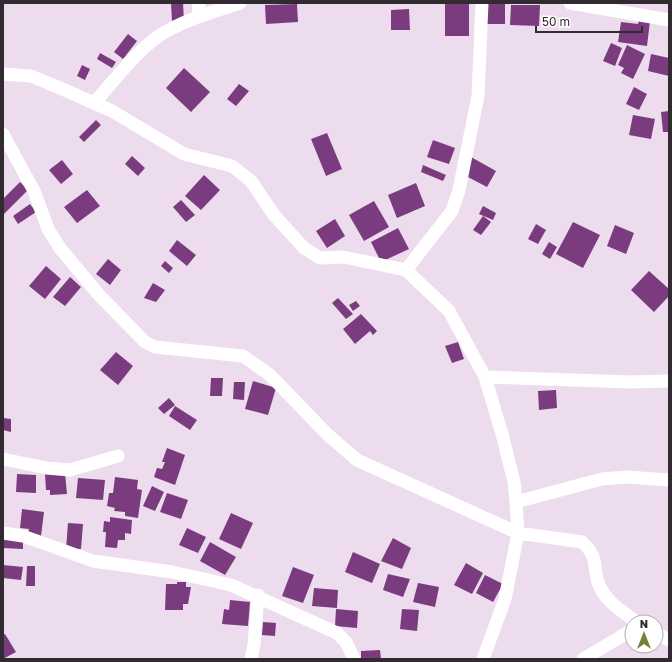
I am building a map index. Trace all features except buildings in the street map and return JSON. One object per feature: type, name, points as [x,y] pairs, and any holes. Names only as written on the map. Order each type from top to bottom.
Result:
[{"type":"street","points":[[198,17],[199,3]]},
{"type":"street","points":[[94,103],[137,55],[165,32],[198,17],[240,3]]},
{"type":"street","points":[[406,270],[452,211],[459,190],[478,96],[482,3]]},
{"type":"street","points":[[570,3],[669,20]]},
{"type":"street","points":[[3,74],[31,76],[112,111],[184,154],[232,166],[251,181],[274,215],[304,248],[320,258],[343,257],[406,270],[449,311],[485,377],[502,434],[514,482],[516,502],[518,533],[505,599],[483,659]]},
{"type":"street","points":[[3,134],[34,191],[48,229],[60,248],[99,295],[145,342],[155,347],[243,356],[270,375],[328,435],[357,460],[518,533],[582,542],[595,558],[599,586],[610,602],[626,614]]},
{"type":"street","points":[[485,377],[630,382],[669,381]]},
{"type":"street","points":[[3,459],[46,468],[70,470],[118,456]]},
{"type":"street","points":[[516,502],[602,479],[627,477],[669,480]]},
{"type":"street","points":[[3,533],[23,536],[93,562],[179,574],[231,585],[258,595],[337,633],[346,642],[354,659]]},
{"type":"street","points":[[251,659],[254,646],[258,595]]},
{"type":"street","points":[[583,659],[624,635]]}]
